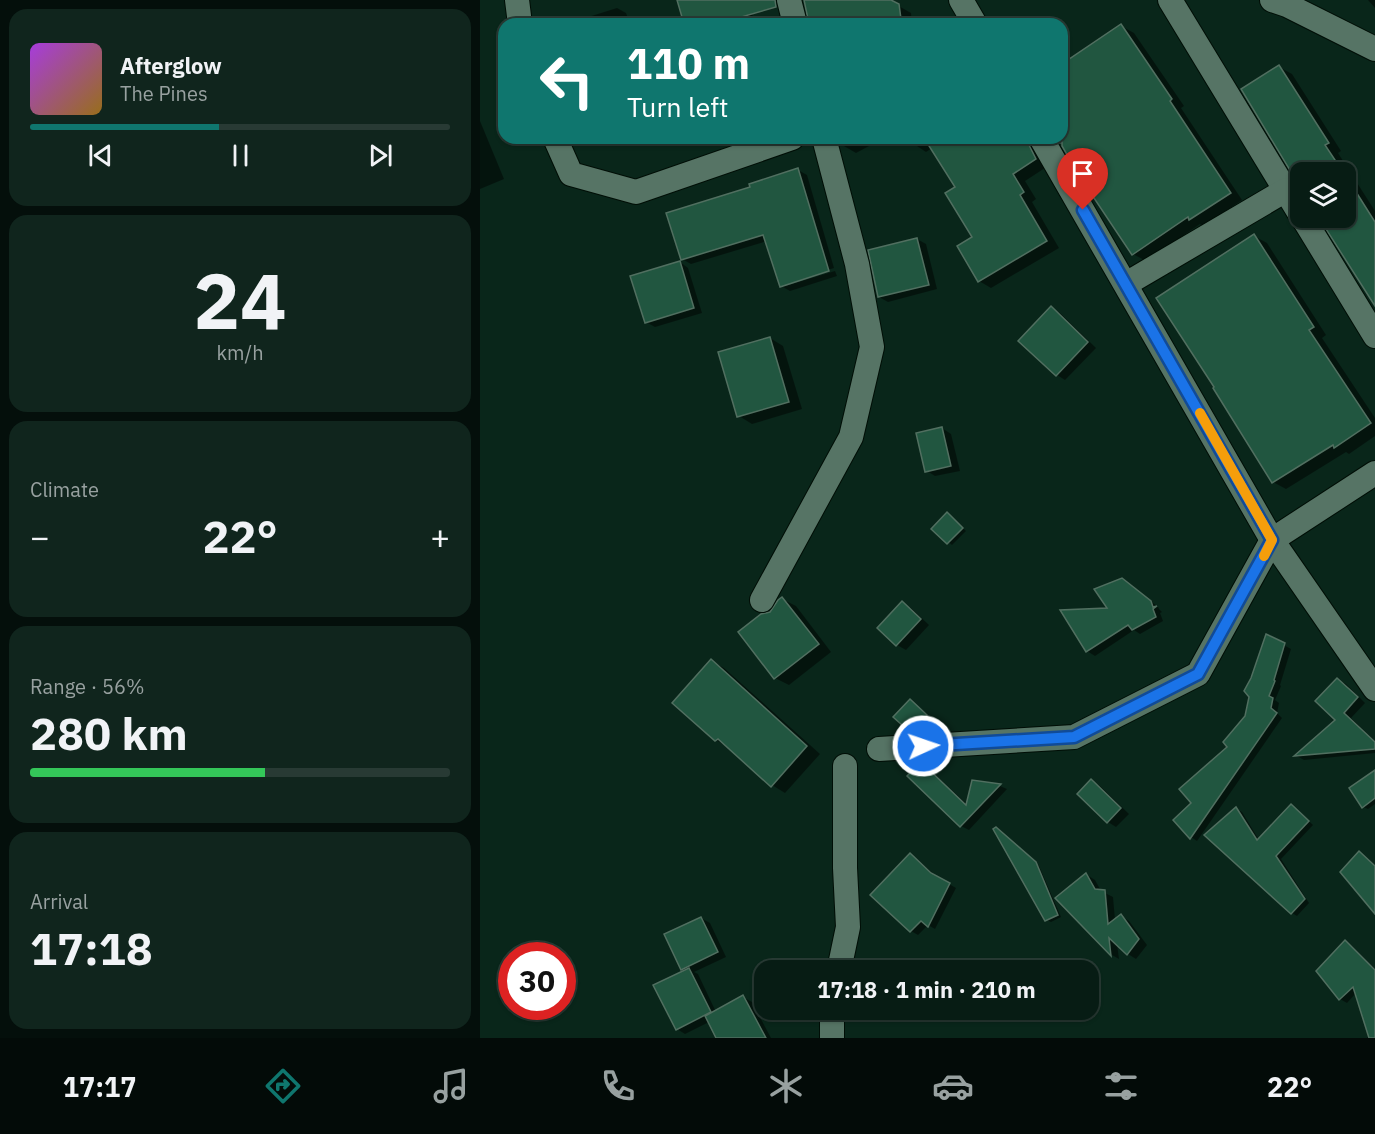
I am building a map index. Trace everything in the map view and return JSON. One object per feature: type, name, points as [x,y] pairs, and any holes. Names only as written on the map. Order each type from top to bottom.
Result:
[{"type":"street","points":[[517,0],[519,18]]},
{"type":"street","points":[[789,0],[794,18]]},
{"type":"street","points":[[961,0],[972,18]]},
{"type":"street","points":[[1170,0],[1290,196]]},
{"type":"street","points":[[1272,0],[1287,5],[1375,49]]},
{"type":"street","points":[[558,144],[571,174],[636,192],[775,144]]},
{"type":"street","points":[[762,600],[851,437],[872,346],[856,264],[826,144]]},
{"type":"street","points":[[1044,144],[1272,540],[1375,689]]},
{"type":"street","points":[[1126,284],[1286,190]]},
{"type":"street","points":[[1309,228],[1375,336]]},
{"type":"street","points":[[879,749],[1074,737],[1198,674],[1272,540],[1375,473]]},
{"type":"street","points":[[841,960],[848,927],[845,868],[845,766]]},
{"type":"street","points":[[832,1020],[832,1038]]},
{"type":"building","points":[[677,0],[775,0],[776,7],[738,18],[682,18]]},
{"type":"building","points":[[804,0],[891,0],[899,4],[901,18],[808,18]]},
{"type":"building","points":[[1121,24],[1172,99],[1170,101],[1231,193],[1189,220],[1188,217],[1132,255],[1062,146],[1062,144],[1068,144],[1068,60]]},
{"type":"building","points":[[1279,65],[1329,143],[1325,145],[1336,162],[1290,162],[1290,170],[1241,89]]},
{"type":"building","points":[[928,144],[1029,144],[1036,159],[1013,174],[1024,192],[1020,195],[1047,241],[978,282],[957,246],[972,237],[945,193],[955,187]]},
{"type":"building","points":[[798,168],[829,271],[780,287],[763,235],[681,260],[666,213],[750,187],[749,184]]},
{"type":"building","points":[[1356,192],[1375,222],[1375,306],[1325,228],[1356,228]]},
{"type":"building","points":[[1254,234],[1314,327],[1309,330],[1371,423],[1334,448],[1333,445],[1272,483],[1214,387],[1156,298]]},
{"type":"building","points":[[917,238],[929,285],[878,297],[868,250]]},
{"type":"building","points":[[680,261],[694,308],[645,323],[630,276]]},
{"type":"building","points":[[1051,306],[1088,342],[1056,376],[1018,341]]},
{"type":"building","points":[[770,337],[789,402],[737,417],[718,352]]},
{"type":"building","points":[[942,427],[951,466],[925,472],[916,433]]},
{"type":"building","points":[[947,512],[963,528],[947,544],[931,529]]},
{"type":"building","points":[[1122,578],[1151,601],[1153,607],[1157,606],[1153,609],[1156,617],[1132,630],[1128,625],[1086,652],[1060,610],[1107,608],[1094,589]]},
{"type":"building","points":[[782,597],[819,644],[774,679],[738,632],[761,614],[770,612]]},
{"type":"building","points":[[902,601],[921,619],[896,646],[877,628]]},
{"type":"building","points":[[1266,634],[1285,643],[1269,696],[1273,698],[1271,708],[1277,713],[1190,839],[1173,820],[1191,803],[1179,789],[1227,747],[1223,742],[1245,716],[1249,697],[1244,691],[1251,678]]},
{"type":"building","points":[[711,659],[807,746],[771,787],[718,739],[715,741],[672,703]]},
{"type":"building","points":[[1337,678],[1358,697],[1344,713],[1375,742],[1375,749],[1294,756],[1335,720],[1315,701]]},
{"type":"building","points":[[910,699],[927,715],[911,733],[893,717]]},
{"type":"building","points":[[921,762],[966,805],[972,780],[1001,784],[960,827],[907,776]]},
{"type":"building","points":[[1375,770],[1375,798],[1362,808],[1349,788]]},
{"type":"building","points":[[1091,779],[1121,808],[1107,823],[1077,794]]},
{"type":"building","points":[[1291,804],[1309,821],[1276,856],[1305,899],[1291,914],[1204,835],[1236,807],[1257,840]]},
{"type":"building","points":[[996,827],[1036,862],[1058,915],[1045,921],[993,829]]},
{"type":"building","points":[[1359,851],[1375,866],[1375,914],[1340,872]]},
{"type":"building","points":[[910,853],[931,873],[950,883],[928,927],[921,921],[910,932],[870,895]]},
{"type":"building","points":[[1086,873],[1095,889],[1105,890],[1108,924],[1121,914],[1139,939],[1127,955],[1109,938],[1111,956],[1055,898]]},
{"type":"building","points":[[701,917],[718,952],[681,970],[664,934]]},
{"type":"building","points":[[1345,940],[1375,970],[1375,1038],[1369,1038],[1353,987],[1339,1000],[1316,971]]},
{"type":"building","points":[[689,968],[711,1012],[676,1030],[653,985]]},
{"type":"building","points":[[743,995],[754,1020],[756,1020],[766,1038],[716,1038],[705,1016]]},
{"type":"slow traffic","points":[[1200,413],[1272,540],[1264,556]]},
{"type":"route","points":[[923,746],[1074,737],[1198,674],[1272,540],[1083,210]]}]
